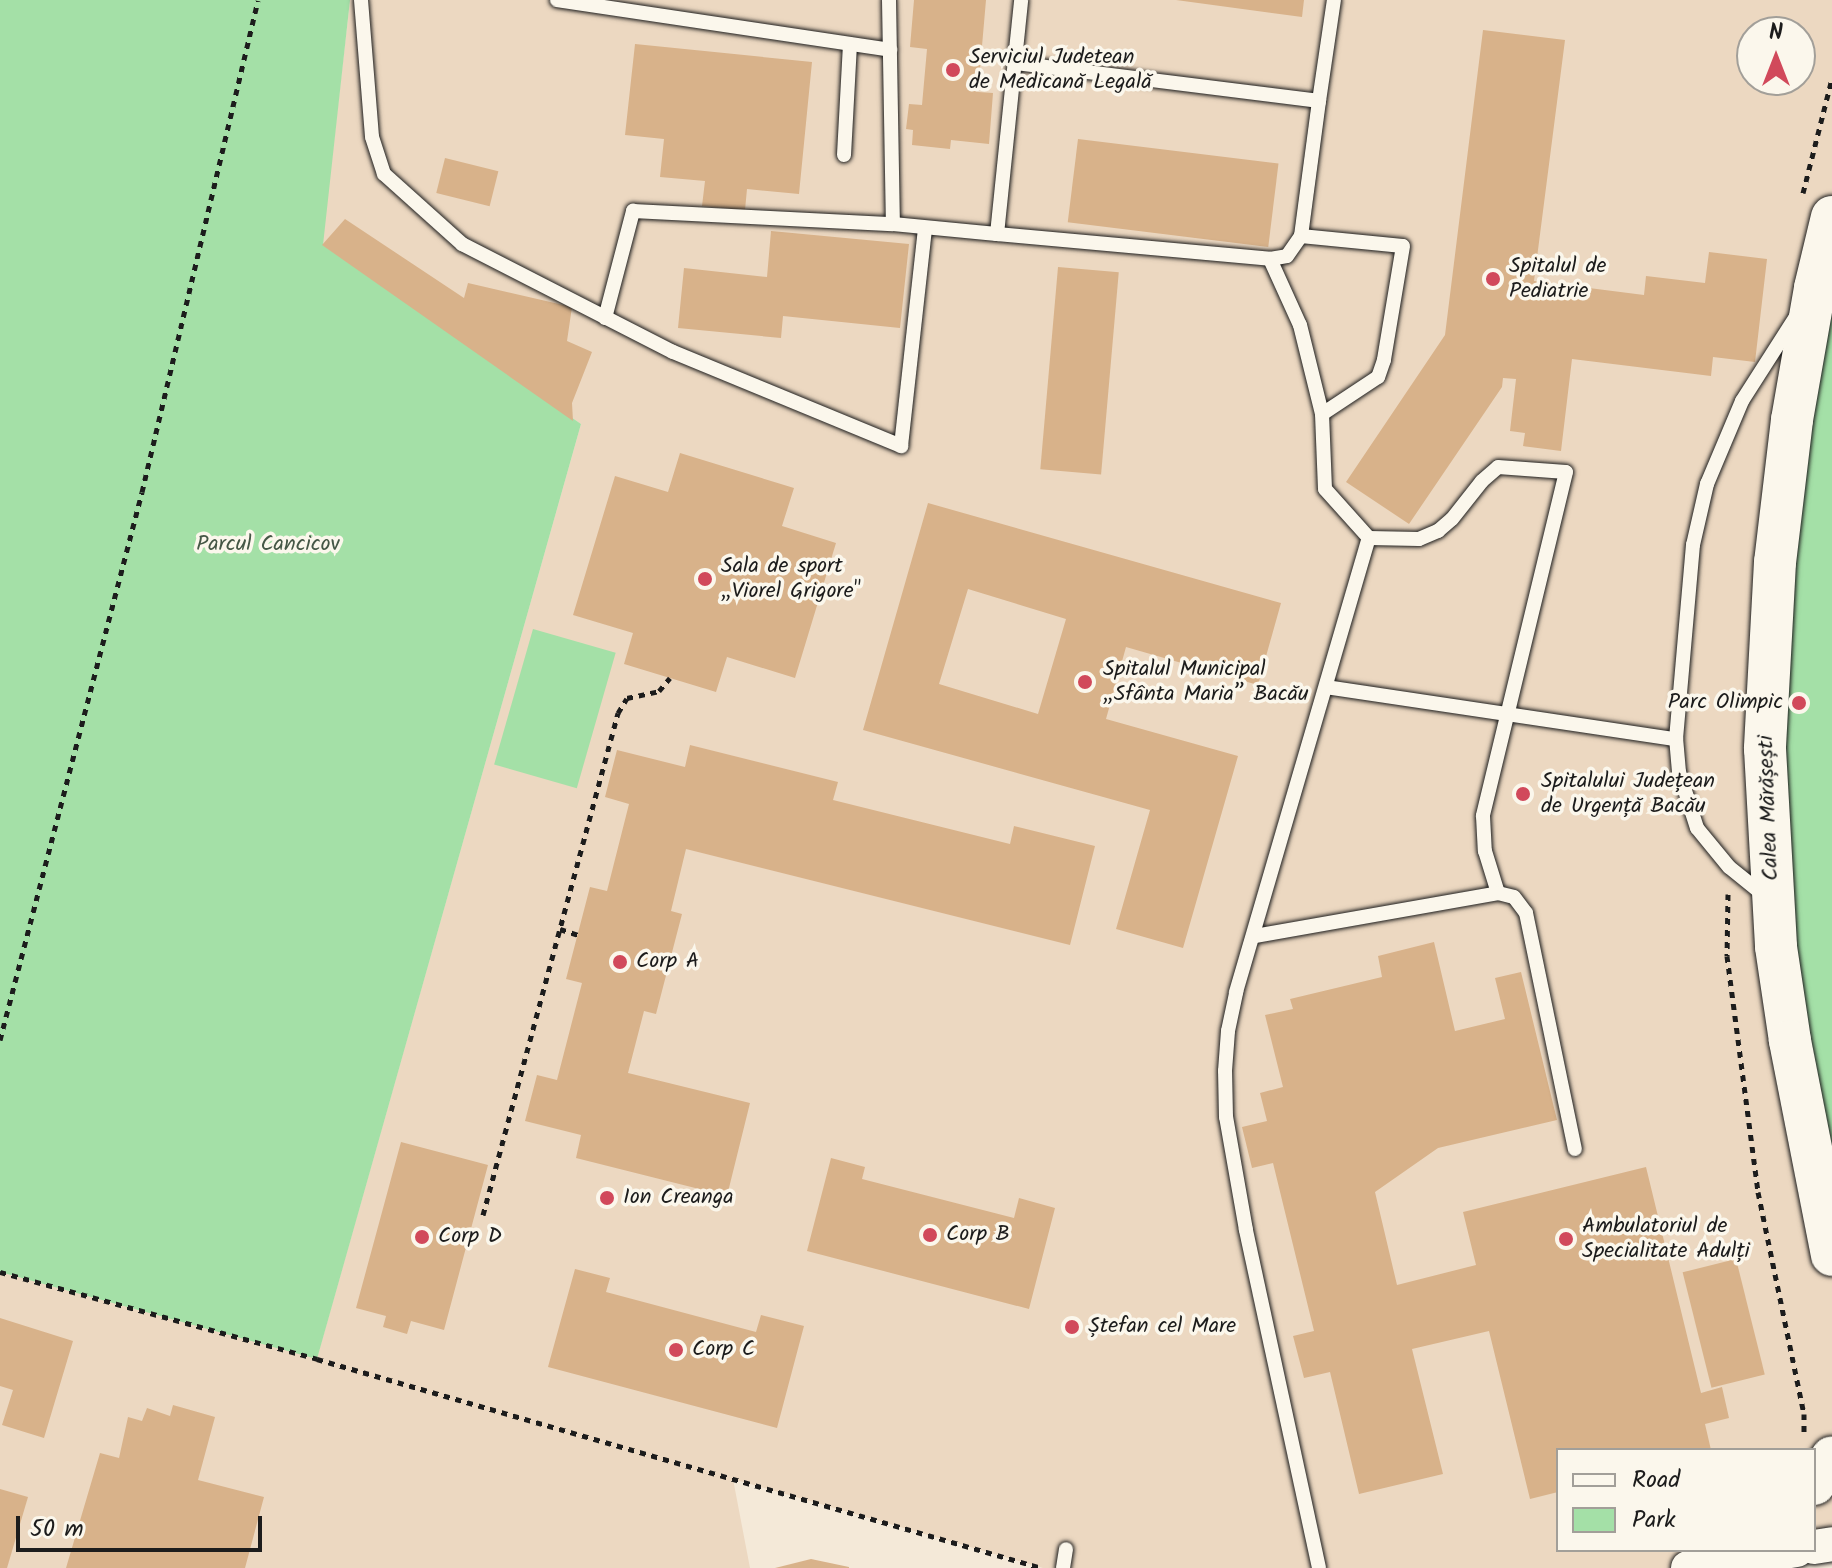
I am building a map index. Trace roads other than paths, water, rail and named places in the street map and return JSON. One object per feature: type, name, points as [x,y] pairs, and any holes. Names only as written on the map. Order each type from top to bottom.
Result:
[{"type":"main road","name":"Calea Mărășești","points":[[1832,217],[1815,288],[1792,420],[1768,658],[1765,749],[1772,902],[1790,1041],[1832,1255]]},
{"type":"main road","points":[[1816,1481],[1832,1457]]},
{"type":"street","points":[[1716,1563],[1785,1552]]},
{"type":"lane","points":[[361,0],[372,137],[384,174],[462,244],[673,352],[901,446],[925,228]]},
{"type":"lane","points":[[557,0],[890,50]]},
{"type":"lane","points":[[889,0],[893,224]]},
{"type":"lane","points":[[997,234],[1021,0]]},
{"type":"lane","points":[[605,318],[633,211],[893,224],[1270,259],[1287,256],[1301,236],[1334,0]]},
{"type":"lane","points":[[844,155],[850,44]]},
{"type":"lane","points":[[1015,63],[1319,101]]},
{"type":"lane","points":[[1301,236],[1403,246],[1384,360],[1378,377],[1322,414]]},
{"type":"lane","points":[[1270,259],[1300,325],[1322,414],[1325,489],[1369,538],[1419,539],[1438,531],[1498,467],[1566,472],[1483,816],[1485,851],[1498,893]]},
{"type":"lane","points":[[1772,902],[1729,867],[1697,828],[1679,772],[1676,739],[1693,545],[1707,484],[1742,401],[1815,288]]},
{"type":"lane","points":[[1319,1568],[1246,1230],[1226,1117],[1228,1031],[1369,538]]},
{"type":"lane","points":[[1326,687],[1676,739]]},
{"type":"lane","points":[[1255,936],[1498,893],[1514,897],[1526,913],[1575,1149]]},
{"type":"lane","points":[[1063,1568],[1066,1549]]},
{"type":"place","name":"Serviciul Judetean de Medicană Legală","points":[[953,70]]},
{"type":"place","name":"Spitalul de Pediatrie","points":[[1493,279]]},
{"type":"place","name":"Sala de sport „Viorel Grigore\"","points":[[705,579]]},
{"type":"place","name":"Spitalul Municipal „Sfânta Maria” Bacău","points":[[1085,682]]},
{"type":"place","name":"Parc Olimpic","points":[[1799,703]]},
{"type":"place","name":"Spitalului Județean de Urgență Bacău","points":[[1523,794]]},
{"type":"place","name":"Corp A","points":[[620,962]]},
{"type":"place","name":"Ion Creanga","points":[[607,1198]]},
{"type":"place","name":"Corp B","points":[[930,1235]]},
{"type":"place","name":"Corp D","points":[[422,1237]]},
{"type":"place","name":"Ambulatoriul de Specialitate Adulți","points":[[1566,1239]]},
{"type":"place","name":"Ștefan cel Mare","points":[[1072,1327]]},
{"type":"place","name":"Corp C","points":[[676,1350]]},
{"type":"park label","name":"Parcul Cancicov","points":[[268,545]]}]
